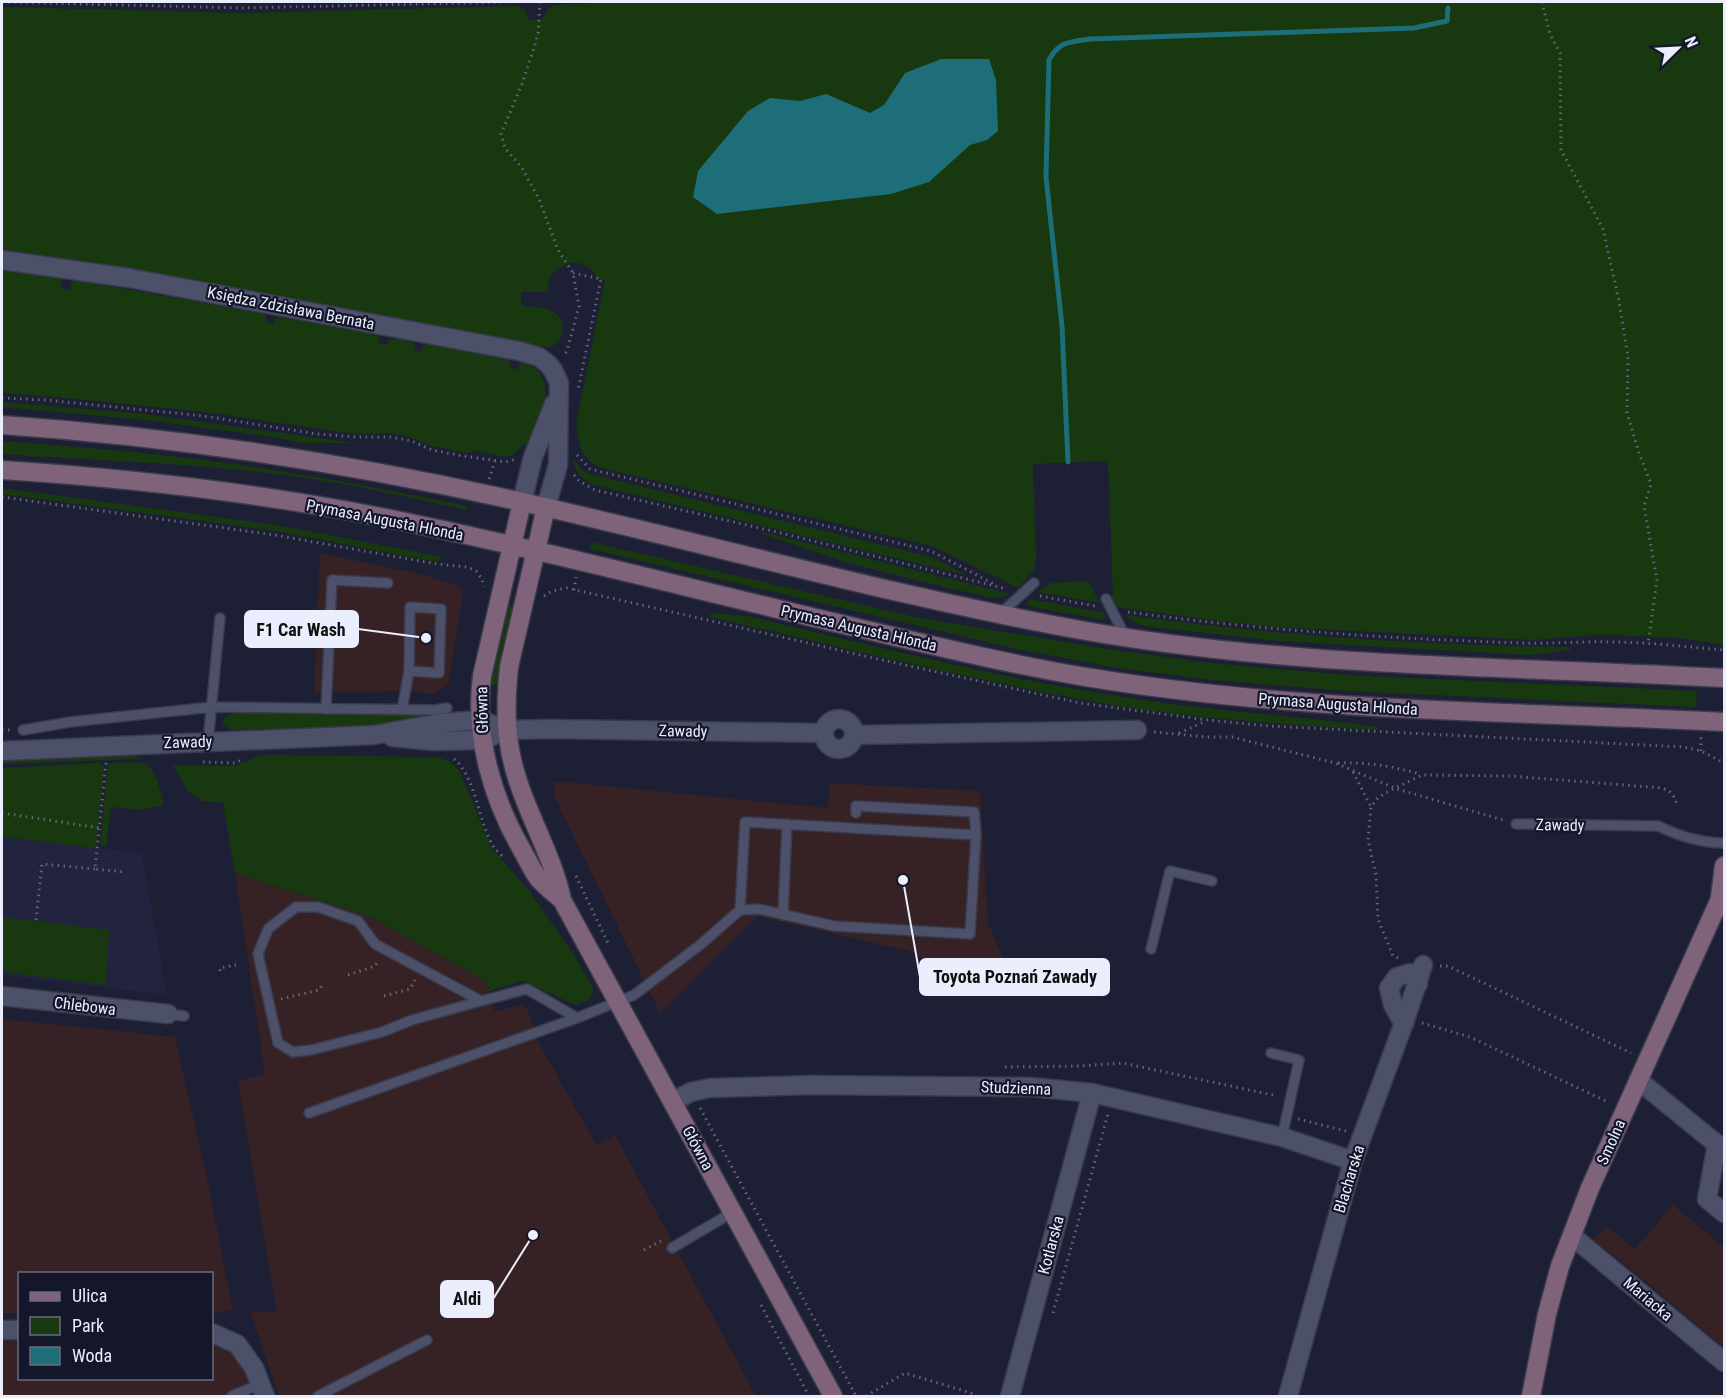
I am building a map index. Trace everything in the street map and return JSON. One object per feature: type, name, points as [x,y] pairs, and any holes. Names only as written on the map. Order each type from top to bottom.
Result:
[{"type":"main road","points":[[2,425],[63,429],[219,446],[329,463],[546,507],[999,614],[1126,637],[1246,653],[1322,659],[1716,677]]},
{"type":"main road","name":"Prymasa Augusta Hlonda","points":[[2,470],[67,474],[225,492],[372,516],[957,651],[1082,676],[1148,686],[1206,694],[1291,701],[1725,722]]},
{"type":"main road","name":"Główna","points":[[522,502],[482,676],[480,690],[483,740],[490,774],[511,830],[538,877],[562,900]]},
{"type":"main road","name":"Główna","points":[[546,507],[509,667],[506,692],[506,730],[517,779],[553,864],[562,900],[833,1396]]},
{"type":"main road","name":"Smolna","points":[[1531,1396],[1547,1314],[1560,1266],[1590,1188],[1723,895],[1725,866]]},
{"type":"street","name":"Księdza Zdzisława Bernata","points":[[2,260],[129,278],[519,351],[539,357],[553,370]]},
{"type":"street","points":[[546,507],[558,465],[569,392],[553,370]]},
{"type":"street","points":[[522,502],[533,457],[569,392]]},
{"type":"street","name":"Zawady","points":[[374,735],[441,714],[481,720],[506,730]]},
{"type":"street","name":"Zawady","points":[[2,751],[374,735],[434,741],[483,740],[506,730],[823,732],[828,723],[839,718],[850,724],[854,735],[1137,730]]},
{"type":"street","name":"Blacharska","points":[[1288,1396],[1353,1161],[1423,966]]},
{"type":"street","points":[[1404,1022],[1393,1005],[1389,988],[1397,977],[1410,973],[1418,984]]},
{"type":"street","name":"Chlebowa","points":[[2,996],[176,1015]]},
{"type":"street","points":[[1638,1080],[1721,1147],[1707,1199],[1725,1213]]},
{"type":"street","name":"Studzienna","points":[[673,1101],[691,1092],[710,1088],[810,1085],[1031,1088],[1092,1093],[1282,1137],[1353,1161]]},
{"type":"street","name":"Kotlarska","points":[[1010,1396],[1092,1093]]},
{"type":"street","name":"Mariacka","points":[[1572,1236],[1725,1362]]},
{"type":"street","points":[[2,1330],[18,1330]]},
{"type":"street","points":[[213,1334],[237,1344],[254,1368],[263,1390]]},
{"type":"lane","points":[[326,709],[332,580],[388,583]]},
{"type":"lane","points":[[999,614],[1034,583]]},
{"type":"lane","points":[[1106,598],[1126,637]]},
{"type":"lane","points":[[402,710],[409,671],[410,607],[441,609],[439,673],[409,671]]},
{"type":"lane","points":[[208,742],[220,618]]},
{"type":"lane","points":[[23,730],[70,722],[212,707],[402,710],[441,714]]},
{"type":"lane","points":[[309,1113],[619,1002],[647,986],[740,910],[759,909],[834,926],[970,934],[974,812],[856,806],[856,813]]},
{"type":"lane","points":[[740,910],[745,822],[975,835]]},
{"type":"lane","name":"Zawady","points":[[1516,824],[1658,826],[1679,836],[1712,843],[1725,843]]},
{"type":"lane","points":[[783,915],[787,825]]},
{"type":"lane","points":[[1151,949],[1170,871],[1212,881]]},
{"type":"lane","points":[[481,1001],[375,944],[358,921],[318,907],[296,907],[268,929],[258,954],[278,1043],[293,1052],[311,1050],[382,1032],[412,1020],[527,989],[577,1018]]},
{"type":"lane","points":[[1271,1053],[1299,1060],[1282,1137]]},
{"type":"lane","points":[[672,1248],[733,1212]]},
{"type":"lane","points":[[318,1396],[428,1340]]},
{"type":"lane","points":[[232,1396],[263,1390]]},
{"type":"path","points":[[2,2],[242,8],[511,2]]},
{"type":"path","points":[[540,2],[538,33],[534,48],[501,134],[505,148],[522,168],[540,200],[558,250],[573,273],[579,306],[567,351],[553,370]]},
{"type":"path","points":[[1542,2],[1550,34],[1560,53],[1561,150],[1603,229],[1619,301],[1628,357],[1628,414],[1651,484],[1644,506],[1657,580],[1648,644]]},
{"type":"path","points":[[569,392],[601,279],[573,273]]},
{"type":"path","points":[[2,398],[45,400],[204,416],[316,434],[390,436],[412,441],[432,450],[506,462],[515,459],[521,453],[533,457]]},
{"type":"path","points":[[574,449],[578,458],[590,469],[931,551],[1001,587]]},
{"type":"path","points":[[484,494],[495,460]]},
{"type":"path","points":[[558,465],[570,469],[579,481],[606,493]]},
{"type":"path","points":[[589,518],[595,490]]},
{"type":"path","points":[[2,497],[275,535],[437,564],[467,567],[476,571],[482,579],[485,590]]},
{"type":"path","points":[[467,567],[474,538]]},
{"type":"path","points":[[574,590],[578,562]]},
{"type":"path","points":[[1590,642],[1725,650]]},
{"type":"path","points":[[1707,649],[1716,677]]},
{"type":"path","points":[[1178,734],[1209,720]]},
{"type":"path","points":[[1702,721],[1701,751],[1725,763]]},
{"type":"path","points":[[1137,730],[1206,737],[1232,737],[1335,763],[1365,762],[1392,766],[1422,775],[1510,776],[1662,788],[1674,795],[1677,805]]},
{"type":"path","points":[[95,869],[106,762]]},
{"type":"path","name":"Zawady","points":[[1335,763],[1397,789],[1516,824]]},
{"type":"path","points":[[1353,770],[1371,807],[1368,840],[1376,875],[1378,919],[1393,956],[1423,966],[1448,966],[1632,1053]]},
{"type":"path","points":[[1371,807],[1377,799],[1422,775]]},
{"type":"path","points":[[2,813],[100,828]]},
{"type":"path","points":[[36,920],[42,864],[125,873]]},
{"type":"path","points":[[571,866],[613,952]]},
{"type":"path","points":[[348,975],[375,966],[384,949]]},
{"type":"path","points":[[220,971],[220,968],[236,965]]},
{"type":"path","points":[[384,996],[410,989],[422,969]]},
{"type":"path","points":[[269,1002],[320,990],[323,984]]},
{"type":"path","points":[[1404,1022],[1431,1025],[1470,1037],[1608,1102]]},
{"type":"path","points":[[691,1092],[856,1396]]},
{"type":"path","points":[[1052,1317],[1108,1112]]},
{"type":"path","points":[[1286,1116],[1363,1135]]},
{"type":"path","points":[[866,1396],[906,1373],[971,1393],[973,1396]]},
{"type":"shaded area","points":[[320,553],[424,575],[463,590],[449,683],[435,694],[412,691],[314,692]]},
{"type":"shaded area","points":[[554,781],[828,808],[830,783],[980,791],[988,923],[1017,992],[979,990],[909,951],[757,916],[660,1013],[554,796]]},
{"type":"shaded area","points":[[2,837],[142,853],[167,995],[2,975]]},
{"type":"shaded area","points":[[235,873],[371,917],[486,981],[489,988],[485,994],[488,1004],[495,1007],[494,1012],[265,1074]]},
{"type":"shaded area","points":[[520,1005],[527,1008],[537,1040],[597,1146],[412,1250],[457,1327],[453,1330],[487,1393],[692,1278],[756,1396],[279,1396],[250,1312],[277,1312],[238,1081]]},
{"type":"shaded area","points":[[2,1019],[175,1037],[207,1178],[233,1311],[213,1312],[213,1272],[18,1272],[18,1313],[2,1313]]},
{"type":"shaded area","points":[[615,1135],[692,1278],[487,1393],[453,1330],[457,1328],[412,1250]]},
{"type":"shaded area","points":[[1673,1205],[1724,1247],[1724,1348],[1593,1240],[1607,1226],[1635,1249]]},
{"type":"shaded area","points":[[2,1340],[18,1340],[18,1380],[213,1380],[213,1340],[239,1340],[251,1396],[2,1396]]},
{"type":"green space","points":[[620,2],[1724,2],[1724,645],[1681,638],[1612,635],[1534,640],[1276,627],[1117,607],[1112,597],[1108,461],[1033,464],[1036,560],[1034,570],[1018,588],[932,546],[602,468],[585,456],[578,440],[576,425],[605,280],[598,279],[592,270],[580,264],[565,265],[554,272],[549,280],[547,292],[521,292],[522,306],[548,310],[559,317],[562,323],[559,342],[551,347],[543,347],[114,266],[2,249],[2,7],[242,13],[516,6],[525,10],[529,20],[542,20],[547,10],[555,5]]},
{"type":"green space","points":[[2,270],[61,277],[62,289],[70,290],[71,283],[75,280],[265,314],[267,323],[274,324],[275,319],[279,317],[378,335],[379,344],[387,345],[389,340],[402,339],[413,342],[414,350],[421,352],[423,346],[427,344],[508,359],[511,368],[519,369],[523,361],[540,375],[545,385],[546,397],[529,445],[524,443],[514,454],[506,457],[475,451],[466,453],[433,446],[392,433],[355,434],[205,412],[2,393]]},
{"type":"green space","points":[[2,402],[145,414],[354,443],[302,443],[146,420],[2,407]]},
{"type":"green space","points":[[2,441],[111,450],[256,467],[467,506],[466,510],[292,476],[183,465],[2,454]]},
{"type":"green space","points":[[572,457],[581,469],[590,474],[931,557],[969,576],[595,485],[579,474]]},
{"type":"green space","points":[[2,488],[276,525],[443,557],[437,562],[276,531],[2,494]]},
{"type":"green space","points":[[762,532],[1010,594],[1004,597],[988,597],[924,582],[845,562],[762,534]]},
{"type":"green space","points":[[591,542],[920,618],[1114,650],[1211,663],[1346,675],[1697,691],[1696,707],[1345,691],[1212,680],[1111,667],[1017,649],[590,549]]},
{"type":"green space","points":[[1088,581],[1100,603],[1037,592],[1051,583]]},
{"type":"green space","points":[[1030,599],[1104,613],[1106,617],[1103,620],[1028,606],[1027,601]]},
{"type":"green space","points":[[506,604],[514,606],[501,660],[498,685],[491,684],[493,660]]},
{"type":"green space","points":[[711,613],[747,616],[944,662],[1093,692],[1202,708],[1379,727],[1378,730],[1266,723],[1116,706],[894,660],[710,617]]},
{"type":"green space","points":[[1123,615],[1346,638],[1570,647],[1570,650],[1530,655],[1279,641],[1151,627],[1140,625]]},
{"type":"green space","points":[[238,712],[437,716],[388,724],[336,728],[232,730],[222,724],[228,716]]},
{"type":"green space","points":[[131,753],[140,759],[2,764],[2,760]]},
{"type":"green space","points":[[260,755],[437,757],[451,762],[460,772],[492,849],[528,889],[574,955],[593,988],[593,993],[587,1001],[575,1005],[523,981],[485,994],[489,988],[486,981],[371,917],[235,873],[223,803],[202,801],[187,790],[173,765],[236,766]]},
{"type":"green space","points":[[99,763],[104,767],[96,848],[2,837],[2,768]]},
{"type":"green space","points":[[145,763],[156,777],[164,805],[141,810],[111,807],[106,846],[100,845],[108,765]]},
{"type":"green space","points":[[2,917],[109,930],[106,985],[2,972]]},
{"type":"water","points":[[941,59],[989,59],[996,80],[998,131],[987,140],[970,145],[929,182],[891,194],[717,214],[693,197],[698,171],[748,111],[770,98],[800,101],[826,94],[870,113],[884,105],[905,73]]},
{"type":"waterway","points":[[1068,462],[1062,326],[1046,177],[1049,60],[1057,49],[1066,44],[1090,39],[1414,28],[1447,21],[1448,8]]},
{"type":"place","name":"F1 Car Wash","points":[[426,638]]},
{"type":"place","name":"Toyota Poznań Zawady","points":[[903,880]]},
{"type":"place","name":"Aldi","points":[[533,1235]]}]
